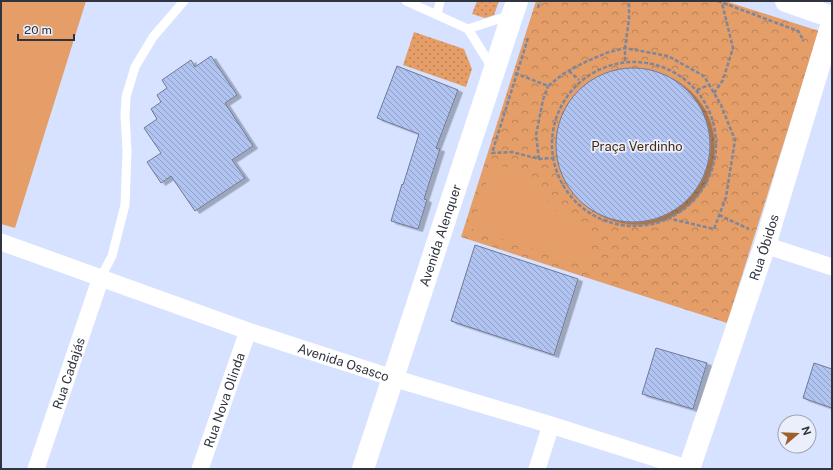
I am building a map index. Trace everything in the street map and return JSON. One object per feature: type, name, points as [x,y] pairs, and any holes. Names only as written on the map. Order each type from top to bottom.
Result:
[{"type":"street","points":[[786,1],[832,17]]},
{"type":"street","name":"Avenida Alenquer","points":[[363,469],[514,8]]},
{"type":"street","name":"Rua Óbidos","points":[[689,469],[765,245],[832,23]]},
{"type":"street","name":"Avenida Osasco","points":[[1,242],[248,331],[393,378],[552,425],[689,469]]},
{"type":"street","points":[[765,245],[832,267]]},
{"type":"street","name":"Rua Cadajás","points":[[36,469],[101,277]]},
{"type":"street","name":"Rua Nova Olinda","points":[[200,469],[248,331]]},
{"type":"street","points":[[537,469],[552,425]]},
{"type":"lane","points":[[101,277],[112,256],[125,205],[127,152],[125,115],[126,97],[135,67],[153,37],[184,1]]},
{"type":"lane","points":[[406,1],[468,29],[495,67]]},
{"type":"lane","points":[[437,15],[440,1]]},
{"type":"lane","points":[[468,29],[514,8]]},
{"type":"path","points":[[538,8],[540,1]]},
{"type":"path","points":[[625,61],[624,48],[629,19],[629,1]]},
{"type":"path","points":[[718,1],[798,31],[805,42]]},
{"type":"path","points":[[714,93],[723,80],[734,48],[722,2]]},
{"type":"path","points":[[528,37],[492,153],[512,152],[539,159],[553,158]]},
{"type":"path","points":[[539,159],[536,135],[543,100],[548,86],[563,74],[606,53],[624,48],[668,56],[704,76],[722,105],[734,140],[726,197],[714,229],[671,219]]},
{"type":"path","points":[[625,61],[655,64],[678,74],[697,90],[710,111],[716,136],[715,161],[707,184],[691,204],[671,219],[651,225],[628,227],[613,224],[594,216],[576,203],[563,186],[557,173],[553,158],[552,134],[559,110],[579,80],[610,65],[625,61]]},
{"type":"path","points":[[495,67],[548,86]]},
{"type":"path","points":[[569,71],[579,80]]},
{"type":"path","points":[[697,90],[710,85]]},
{"type":"path","points":[[719,215],[750,230]]},
{"type":"green space","points":[[1,1],[86,1],[15,228],[1,224]]},
{"type":"green space","points":[[477,1],[499,1],[494,15],[485,18],[472,14]]},
{"type":"green space","name":"Praça Verdinho","points":[[536,1],[725,1],[819,31],[727,323],[461,237]]},
{"type":"green space","points":[[414,32],[464,49],[472,69],[466,87],[403,65]]},
{"type":"green space","points":[[492,163],[531,173],[538,190],[556,210],[594,236],[587,266],[472,229]]},
{"type":"building","points":[[211,56],[237,95],[225,103],[253,146],[232,160],[245,178],[195,211],[171,176],[161,183],[147,162],[161,153],[144,128],[157,119],[151,109],[161,102],[157,95],[167,88],[162,80],[191,60],[195,67]]},
{"type":"building","points":[[397,66],[458,90],[436,148],[440,149],[424,199],[427,200],[418,229],[391,221],[419,134],[377,118]]},
{"type":"building","points":[[633,68],[662,74],[676,81],[692,96],[697,102],[704,116],[710,145],[704,174],[697,188],[682,204],[676,209],[662,216],[633,222],[604,216],[590,209],[574,194],[569,188],[562,174],[556,145],[562,116],[569,102],[584,86],[590,81],[604,74]]},
{"type":"building","points":[[475,245],[578,279],[554,355],[451,321]]},
{"type":"building","points":[[656,348],[707,363],[693,409],[642,394]]},
{"type":"building","points":[[814,363],[832,369],[832,408],[803,398]]}]
